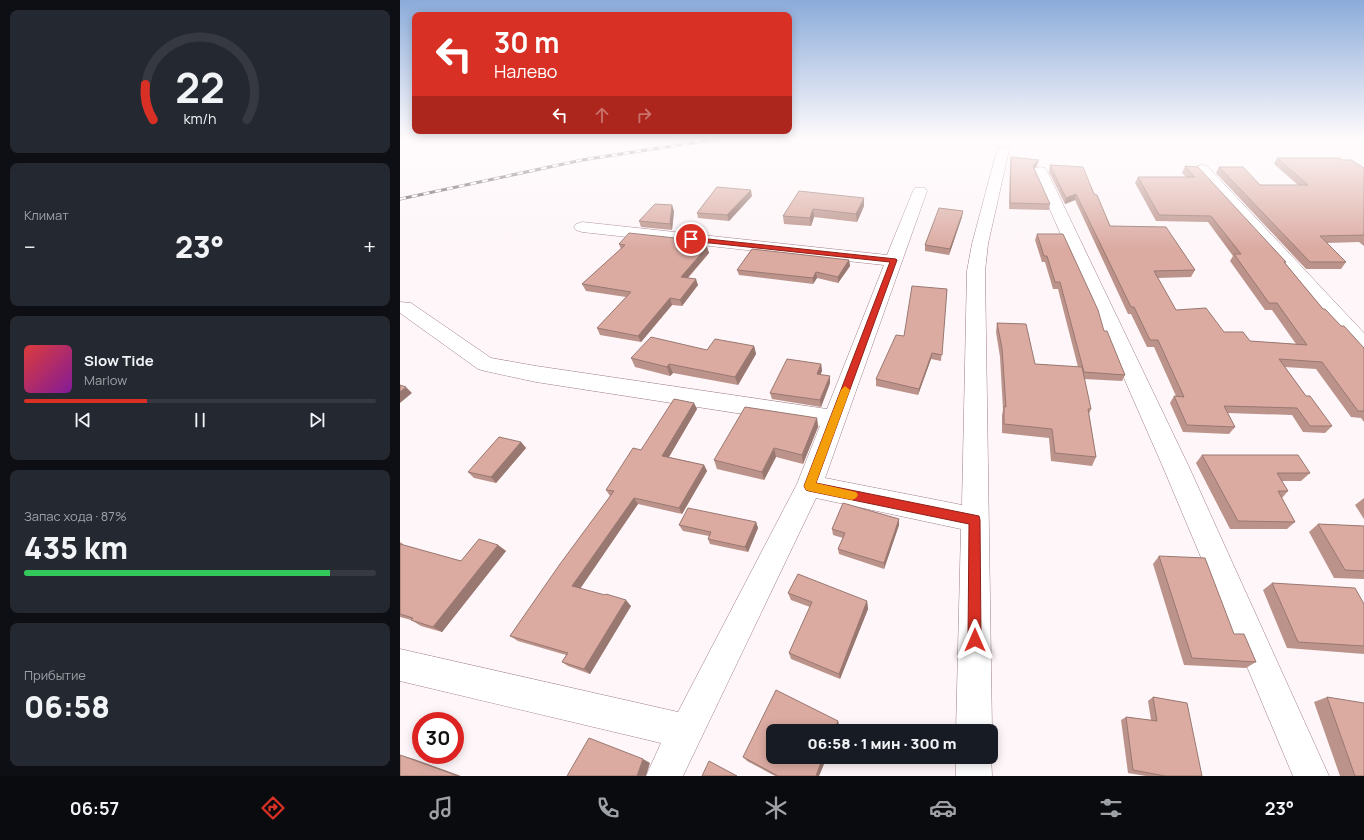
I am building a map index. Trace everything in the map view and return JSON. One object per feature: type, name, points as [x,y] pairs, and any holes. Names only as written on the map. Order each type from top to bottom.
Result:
[{"type":"street","points":[[974,724],[976,271],[980,244],[997,175]]},
{"type":"street","points":[[1042,175],[1176,467],[1311,776]]},
{"type":"street","points":[[1208,175],[1364,346]]},
{"type":"street","points":[[664,776],[809,486],[920,190]]},
{"type":"street","points":[[582,227],[894,260]]},
{"type":"street","points":[[404,307],[485,364],[536,374],[835,419]]},
{"type":"street","points":[[809,486],[975,520]]},
{"type":"street","points":[[400,665],[687,732]]},
{"type":"street","points":[[974,764],[974,776]]},
{"type":"building","points":[[1011,175],[1037,175],[1050,204],[1010,203]]},
{"type":"building","points":[[1055,175],[1086,175],[1094,194],[1097,195],[1110,226],[1166,227],[1195,270],[1154,271],[1176,310],[1206,308],[1224,332],[1243,332],[1250,341],[1307,345],[1277,303],[1269,303],[1234,254],[1241,254],[1211,216],[1159,215],[1138,177],[1195,177],[1193,175],[1206,175],[1286,262],[1284,262],[1323,309],[1325,309],[1341,326],[1344,326],[1364,348],[1364,411],[1358,411],[1322,362],[1279,359],[1306,396],[1310,396],[1332,426],[1310,426],[1297,408],[1224,406],[1235,427],[1187,425],[1174,396],[1184,397],[1158,340],[1150,340],[1134,307],[1131,307],[1076,194],[1066,198]]},
{"type":"building","points":[[1227,175],[1251,175],[1260,185],[1308,185],[1297,175],[1364,175],[1364,235],[1320,236],[1346,262],[1310,262]]},
{"type":"building","points":[[717,187],[751,190],[727,215],[697,213]]},
{"type":"building","points":[[799,191],[864,198],[856,214],[813,209],[810,218],[783,216]]},
{"type":"building","points":[[655,204],[672,205],[670,224],[639,221]]},
{"type":"building","points":[[939,208],[963,211],[950,249],[925,245]]},
{"type":"building","points":[[629,233],[703,241],[698,246],[707,247],[681,277],[696,279],[680,300],[670,298],[638,336],[597,328],[631,292],[582,284],[625,245],[619,244]]},
{"type":"building","points":[[1037,234],[1063,234],[1098,310],[1104,331],[1107,331],[1125,375],[1084,372],[1060,282],[1055,282],[1047,256],[1044,256]]},
{"type":"building","points":[[752,249],[849,260],[838,277],[816,272],[813,278],[737,270]]},
{"type":"building","points":[[912,286],[947,289],[942,355],[932,353],[919,389],[876,379],[896,335],[904,336]]},
{"type":"building","points":[[997,323],[1026,324],[1035,364],[1082,367],[1091,409],[1088,409],[1096,457],[1055,453],[1052,429],[1004,424],[1004,406],[1006,407],[1002,348]]},
{"type":"building","points":[[651,337],[707,350],[715,339],[754,346],[735,377],[669,364],[667,367],[631,358]]},
{"type":"building","points":[[787,359],[821,364],[817,374],[830,376],[820,400],[770,393]]},
{"type":"building","points":[[400,385],[406,387],[400,392]]},
{"type":"building","points":[[674,399],[694,403],[662,456],[704,465],[679,508],[634,498],[572,586],[626,600],[584,669],[562,662],[568,653],[510,636],[560,564],[614,491],[606,490],[633,448],[641,450]]},
{"type":"building","points":[[745,407],[817,418],[802,455],[774,448],[762,472],[714,460]]},
{"type":"building","points":[[499,437],[521,442],[491,477],[468,472]]},
{"type":"building","points":[[1202,455],[1298,455],[1310,473],[1277,473],[1288,491],[1278,491],[1295,522],[1238,521]]},
{"type":"building","points":[[843,503],[899,519],[884,563],[838,549],[845,533],[832,529]]},
{"type":"building","points":[[688,508],[756,522],[745,547],[708,539],[711,532],[679,525]]},
{"type":"building","points":[[1318,524],[1364,526],[1364,571],[1345,570]]},
{"type":"building","points":[[479,539],[498,545],[433,627],[411,620],[413,618],[400,614],[400,544],[461,561]]},
{"type":"building","points":[[1159,556],[1205,558],[1234,634],[1244,634],[1256,662],[1192,658]]},
{"type":"building","points":[[798,574],[867,601],[839,674],[789,653],[812,602],[788,593]]},
{"type":"building","points":[[1272,583],[1355,588],[1364,604],[1364,646],[1298,642]]},
{"type":"building","points":[[776,690],[838,721],[837,724],[766,724],[766,764],[820,764],[816,776],[778,776],[743,757]]},
{"type":"building","points":[[1153,697],[1187,703],[1202,776],[1165,776],[1133,770],[1126,717],[1157,721]]},
{"type":"building","points":[[1327,697],[1364,703],[1364,776],[1355,776]]},
{"type":"building","points":[[589,738],[643,759],[637,776],[567,776]]},
{"type":"building","points":[[400,755],[412,759],[412,764],[425,764],[458,776],[400,776]]},
{"type":"building","points":[[709,761],[737,776],[702,776]]},
{"type":"railway","points":[[400,199],[511,175]]},
{"type":"slow traffic","points":[[845,390],[809,486],[852,495]]},
{"type":"route","points":[[691,239],[894,260],[809,486],[975,520],[975,640]]}]
